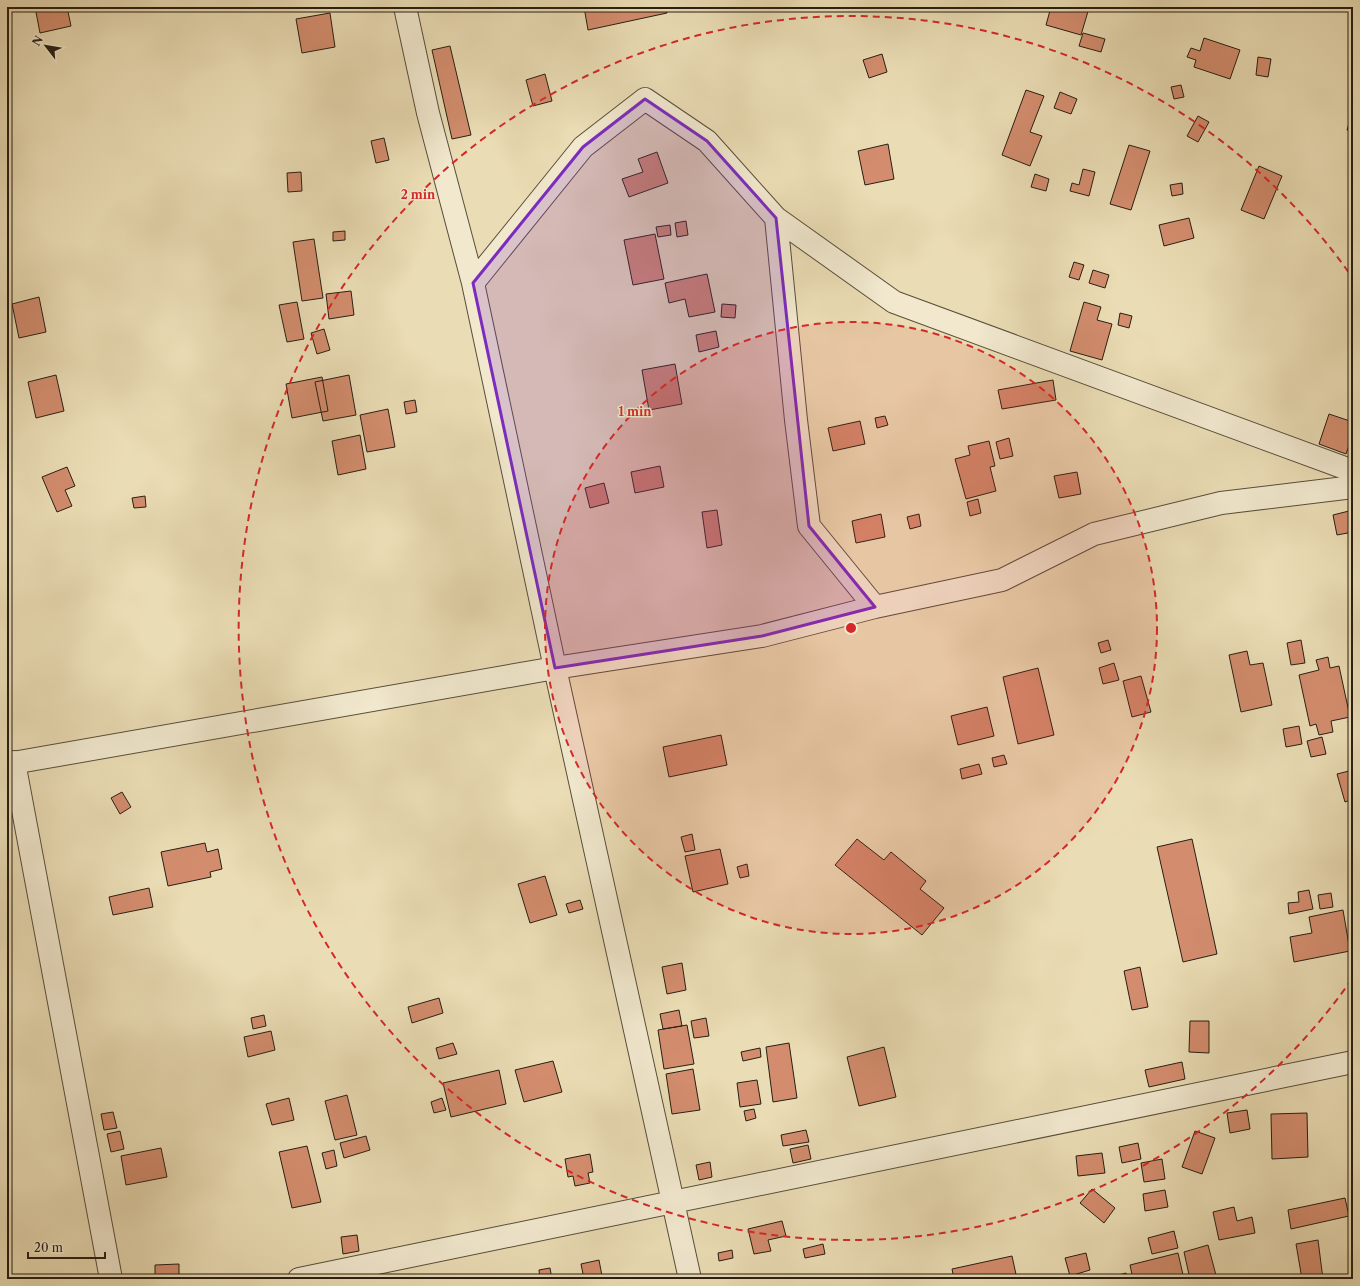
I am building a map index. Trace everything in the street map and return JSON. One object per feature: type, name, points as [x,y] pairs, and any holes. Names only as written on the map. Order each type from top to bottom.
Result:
[{"type":"street","points":[[405,7],[428,113],[473,283],[555,668],[690,1279]]},
{"type":"street","points":[[473,283],[583,147],[645,100],[707,140],[776,218],[894,302],[1353,471]]},
{"type":"street","points":[[776,218],[808,526],[875,607]]},
{"type":"street","points":[[111,1279],[10,763],[555,668],[762,636],[875,607],[1002,580],[1094,534],[1221,503],[1353,487]]},
{"type":"street","points":[[299,1279],[1353,1062]]},
{"type":"highlighted area","points":[[645,99],[707,141],[776,218],[809,526],[875,607],[762,636],[555,668],[473,283],[583,147]]},
{"type":"building","points":[[35,7],[67,7],[71,26],[40,33]]},
{"type":"building","points":[[584,7],[666,7],[667,13],[588,30]]},
{"type":"building","points":[[1051,7],[1089,8],[1081,35],[1046,25]]},
{"type":"building","points":[[330,13],[335,47],[302,53],[296,19]]},
{"type":"building","points":[[1083,33],[1105,39],[1101,52],[1079,46]]},
{"type":"building","points":[[1204,38],[1240,50],[1230,79],[1194,67],[1196,60],[1187,57],[1191,48],[1200,51]]},
{"type":"building","points":[[450,46],[471,135],[452,139],[432,50]]},
{"type":"building","points":[[882,54],[887,72],[869,78],[863,60]]},
{"type":"building","points":[[1258,57],[1271,59],[1268,77],[1256,75]]},
{"type":"building","points":[[545,74],[552,101],[533,106],[526,80]]},
{"type":"building","points":[[1181,85],[1184,97],[1174,99],[1171,87]]},
{"type":"building","points":[[1026,90],[1044,96],[1030,132],[1042,136],[1030,166],[1002,155]]},
{"type":"building","points":[[1060,92],[1077,99],[1071,114],[1054,108]]},
{"type":"building","points":[[1353,110],[1353,132],[1347,130]]},
{"type":"building","points":[[1198,116],[1209,122],[1198,142],[1187,136]]},
{"type":"building","points":[[384,138],[389,160],[376,163],[371,141]]},
{"type":"building","points":[[888,144],[894,179],[865,185],[858,151]]},
{"type":"building","points":[[1129,145],[1150,151],[1131,210],[1110,204]]},
{"type":"building","points":[[657,152],[668,183],[629,197],[622,179],[643,172],[638,159]]},
{"type":"building","points":[[1259,166],[1282,176],[1264,219],[1241,210]]},
{"type":"building","points":[[1083,169],[1095,172],[1089,196],[1070,191],[1072,183],[1079,185]]},
{"type":"building","points":[[301,172],[302,191],[288,192],[287,173]]},
{"type":"building","points":[[1035,174],[1049,179],[1046,191],[1031,187]]},
{"type":"building","points":[[1182,183],[1183,194],[1172,196],[1170,185]]},
{"type":"building","points":[[1189,218],[1194,238],[1164,246],[1159,225]]},
{"type":"building","points":[[686,221],[688,235],[677,237],[675,223]]},
{"type":"building","points":[[670,225],[671,235],[658,237],[656,227]]},
{"type":"building","points":[[345,231],[345,240],[333,241],[333,232]]},
{"type":"building","points":[[655,234],[664,279],[633,285],[624,240]]},
{"type":"building","points":[[314,239],[323,298],[302,301],[293,242]]},
{"type":"building","points":[[1074,262],[1084,265],[1079,280],[1069,277]]},
{"type":"building","points":[[1093,270],[1109,275],[1105,288],[1089,283]]},
{"type":"building","points":[[707,274],[715,312],[689,317],[685,299],[669,303],[665,283]]},
{"type":"building","points":[[351,291],[354,315],[329,319],[326,294]]},
{"type":"building","points":[[39,297],[46,332],[19,338],[12,304]]},
{"type":"building","points":[[297,302],[304,339],[287,342],[279,305]]},
{"type":"building","points":[[1084,302],[1101,307],[1097,320],[1112,324],[1102,360],[1070,351]]},
{"type":"building","points":[[722,304],[736,305],[735,318],[721,317]]},
{"type":"building","points":[[1120,313],[1132,316],[1129,328],[1118,325]]},
{"type":"building","points":[[324,329],[330,350],[317,354],[311,333]]},
{"type":"building","points":[[716,331],[719,347],[699,352],[696,335]]},
{"type":"building","points":[[675,364],[682,404],[649,410],[642,370]]},
{"type":"building","points":[[56,375],[64,411],[36,418],[28,382]]},
{"type":"building","points":[[349,375],[356,415],[323,421],[315,382]]},
{"type":"building","points":[[322,377],[328,411],[292,418],[286,384]]},
{"type":"building","points":[[1053,380],[1056,400],[1002,409],[998,390]]},
{"type":"building","points":[[415,400],[417,412],[406,414],[404,402]]},
{"type":"building","points":[[388,409],[395,447],[367,452],[360,415]]},
{"type":"building","points":[[1329,414],[1353,422],[1353,434],[1346,454],[1319,444]]},
{"type":"building","points":[[885,416],[888,425],[877,428],[875,418]]},
{"type":"building","points":[[860,421],[865,444],[833,451],[828,428]]},
{"type":"building","points":[[360,435],[366,469],[338,475],[332,441]]},
{"type":"building","points":[[1009,438],[1013,456],[1000,459],[996,442]]},
{"type":"building","points":[[989,441],[995,466],[990,467],[996,491],[966,499],[955,459],[970,455],[968,446]]},
{"type":"building","points":[[660,466],[664,487],[635,493],[631,472]]},
{"type":"building","points":[[67,467],[75,486],[65,490],[72,506],[57,512],[42,477]]},
{"type":"building","points":[[1077,472],[1081,494],[1059,498],[1054,476]]},
{"type":"building","points":[[604,483],[609,503],[590,508],[585,488]]},
{"type":"building","points":[[145,496],[146,507],[134,508],[132,498]]},
{"type":"building","points":[[978,499],[981,513],[970,516],[967,502]]},
{"type":"building","points":[[717,510],[722,545],[707,548],[702,512]]},
{"type":"building","points":[[1353,510],[1353,532],[1337,535],[1333,515]]},
{"type":"building","points":[[881,514],[885,537],[856,543],[852,521]]},
{"type":"building","points":[[919,514],[921,526],[910,529],[907,517]]},
{"type":"building","points":[[1108,640],[1111,650],[1101,653],[1098,643]]},
{"type":"building","points":[[1301,640],[1305,663],[1291,665],[1287,643]]},
{"type":"building","points":[[1247,651],[1250,665],[1263,663],[1272,705],[1241,712],[1229,655]]},
{"type":"building","points":[[1328,657],[1330,668],[1339,666],[1350,717],[1331,721],[1333,732],[1319,735],[1316,724],[1310,726],[1299,675],[1319,670],[1316,660]]},
{"type":"building","points":[[1114,663],[1119,680],[1103,684],[1099,668]]},
{"type":"building","points":[[1038,668],[1054,735],[1018,744],[1003,677]]},
{"type":"building","points":[[1141,676],[1151,712],[1132,717],[1123,681]]},
{"type":"building","points":[[987,707],[994,736],[958,745],[951,716]]},
{"type":"building","points":[[1353,720],[1353,737],[1348,721]]},
{"type":"building","points":[[1299,726],[1302,744],[1286,747],[1283,729]]},
{"type":"building","points":[[721,735],[727,765],[669,777],[663,747]]},
{"type":"building","points":[[1322,737],[1326,754],[1311,757],[1307,741]]},
{"type":"building","points":[[1004,755],[1007,764],[994,767],[992,758]]},
{"type":"building","points":[[979,764],[982,774],[962,779],[960,769]]},
{"type":"building","points":[[1353,770],[1353,799],[1345,802],[1337,774]]},
{"type":"building","points":[[122,792],[131,807],[120,814],[111,798]]},
{"type":"building","points":[[692,834],[695,850],[685,852],[681,837]]},
{"type":"building","points":[[857,839],[884,860],[891,852],[926,881],[920,889],[944,908],[922,935],[835,865]]},
{"type":"building","points":[[1192,839],[1217,954],[1183,962],[1157,847]]},
{"type":"building","points":[[205,843],[207,852],[218,849],[222,869],[210,872],[211,877],[168,886],[161,852]]},
{"type":"building","points":[[720,849],[728,884],[693,892],[685,856]]},
{"type":"building","points":[[747,864],[749,876],[740,878],[737,867]]},
{"type":"building","points":[[545,876],[557,915],[530,923],[518,884]]},
{"type":"building","points":[[149,888],[153,907],[113,915],[109,897]]},
{"type":"building","points":[[1309,890],[1313,909],[1289,914],[1288,903],[1299,902],[1298,892]]},
{"type":"building","points":[[1331,893],[1333,907],[1320,909],[1318,895]]},
{"type":"building","points":[[580,900],[583,909],[569,913],[566,904]]},
{"type":"building","points":[[1343,910],[1350,951],[1294,962],[1290,937],[1312,933],[1309,917]]},
{"type":"building","points":[[682,963],[686,990],[667,994],[662,967]]},
{"type":"building","points":[[1140,967],[1148,1007],[1132,1010],[1124,971]]},
{"type":"building","points":[[439,998],[443,1013],[412,1023],[408,1007]]},
{"type":"building","points":[[679,1010],[682,1026],[663,1029],[660,1014]]},
{"type":"building","points":[[264,1015],[266,1026],[253,1029],[251,1018]]},
{"type":"building","points":[[706,1018],[709,1036],[694,1038],[691,1021]]},
{"type":"building","points":[[1190,1021],[1209,1021],[1209,1053],[1189,1052]]},
{"type":"building","points":[[687,1025],[694,1064],[664,1069],[658,1030]]},
{"type":"building","points":[[271,1031],[275,1050],[248,1057],[244,1037]]},
{"type":"building","points":[[453,1043],[457,1054],[439,1059],[436,1048]]},
{"type":"building","points":[[789,1043],[797,1098],[773,1102],[766,1047]]},
{"type":"building","points":[[884,1047],[896,1097],[859,1106],[847,1057]]},
{"type":"building","points":[[760,1048],[761,1057],[743,1061],[741,1052]]},
{"type":"building","points":[[553,1061],[562,1092],[524,1102],[515,1070]]},
{"type":"building","points":[[1182,1062],[1185,1079],[1149,1087],[1145,1070]]},
{"type":"building","points":[[693,1069],[700,1110],[672,1114],[666,1074]]},
{"type":"building","points":[[499,1070],[506,1104],[451,1117],[443,1083]]},
{"type":"building","points":[[757,1080],[761,1104],[740,1107],[737,1083]]},
{"type":"building","points":[[347,1095],[357,1135],[335,1140],[325,1101]]},
{"type":"building","points":[[289,1098],[294,1120],[272,1125],[266,1104]]},
{"type":"building","points":[[442,1098],[446,1110],[434,1113],[431,1102]]},
{"type":"building","points":[[754,1109],[756,1118],[746,1121],[744,1111]]},
{"type":"building","points":[[1247,1110],[1250,1129],[1230,1133],[1227,1113]]},
{"type":"building","points":[[113,1112],[117,1128],[104,1130],[101,1114]]},
{"type":"building","points":[[1307,1113],[1308,1157],[1272,1159],[1271,1114]]},
{"type":"building","points":[[806,1130],[809,1142],[783,1146],[781,1135]]},
{"type":"building","points":[[120,1131],[124,1149],[111,1152],[107,1134]]},
{"type":"building","points":[[1195,1131],[1215,1138],[1202,1174],[1182,1167]]},
{"type":"building","points":[[366,1136],[370,1150],[344,1158],[340,1143]]},
{"type":"building","points":[[1138,1143],[1141,1159],[1122,1163],[1119,1147]]},
{"type":"building","points":[[808,1145],[811,1159],[793,1163],[790,1149]]},
{"type":"building","points":[[307,1146],[321,1202],[292,1208],[279,1152]]},
{"type":"building","points":[[161,1148],[167,1177],[126,1185],[121,1156]]},
{"type":"building","points":[[334,1150],[337,1166],[326,1169],[322,1153]]},
{"type":"building","points":[[1102,1153],[1105,1173],[1078,1176],[1076,1156]]},
{"type":"building","points":[[590,1154],[593,1172],[588,1173],[590,1183],[575,1186],[573,1176],[568,1177],[565,1159]]},
{"type":"building","points":[[1162,1159],[1165,1179],[1144,1182],[1141,1163]]},
{"type":"building","points":[[710,1162],[712,1177],[699,1180],[696,1165]]},
{"type":"building","points":[[1092,1189],[1115,1208],[1104,1223],[1080,1203]]},
{"type":"building","points":[[1165,1190],[1168,1207],[1145,1211],[1143,1194]]},
{"type":"building","points":[[1345,1198],[1349,1216],[1291,1229],[1288,1210]]},
{"type":"building","points":[[1234,1207],[1237,1221],[1252,1217],[1255,1233],[1219,1240],[1213,1212]]},
{"type":"building","points":[[782,1221],[786,1236],[768,1240],[771,1251],[754,1254],[748,1229]]},
{"type":"building","points":[[1174,1231],[1178,1248],[1152,1254],[1148,1238]]},
{"type":"building","points":[[357,1235],[359,1251],[343,1254],[341,1237]]},
{"type":"building","points":[[1318,1240],[1323,1279],[1302,1279],[1296,1244]]},
{"type":"building","points":[[823,1244],[825,1254],[805,1258],[803,1249]]},
{"type":"building","points":[[1208,1245],[1217,1279],[1190,1279],[1184,1252]]},
{"type":"building","points":[[732,1250],[733,1258],[719,1261],[718,1253]]},
{"type":"building","points":[[1086,1253],[1090,1270],[1070,1276],[1065,1258]]},
{"type":"building","points":[[1178,1253],[1184,1279],[1133,1279],[1130,1265]]},
{"type":"building","points":[[1012,1256],[1017,1279],[954,1279],[952,1269]]},
{"type":"building","points":[[599,1260],[602,1276],[584,1279],[581,1264]]},
{"type":"building","points":[[179,1264],[179,1279],[146,1279],[155,1278],[155,1265]]},
{"type":"building","points":[[550,1268],[552,1279],[540,1279],[539,1270]]},
{"type":"building","points":[[1126,1273],[1127,1279],[1105,1279]]},
{"type":"building","points":[[519,1276],[520,1279],[506,1279]]}]
